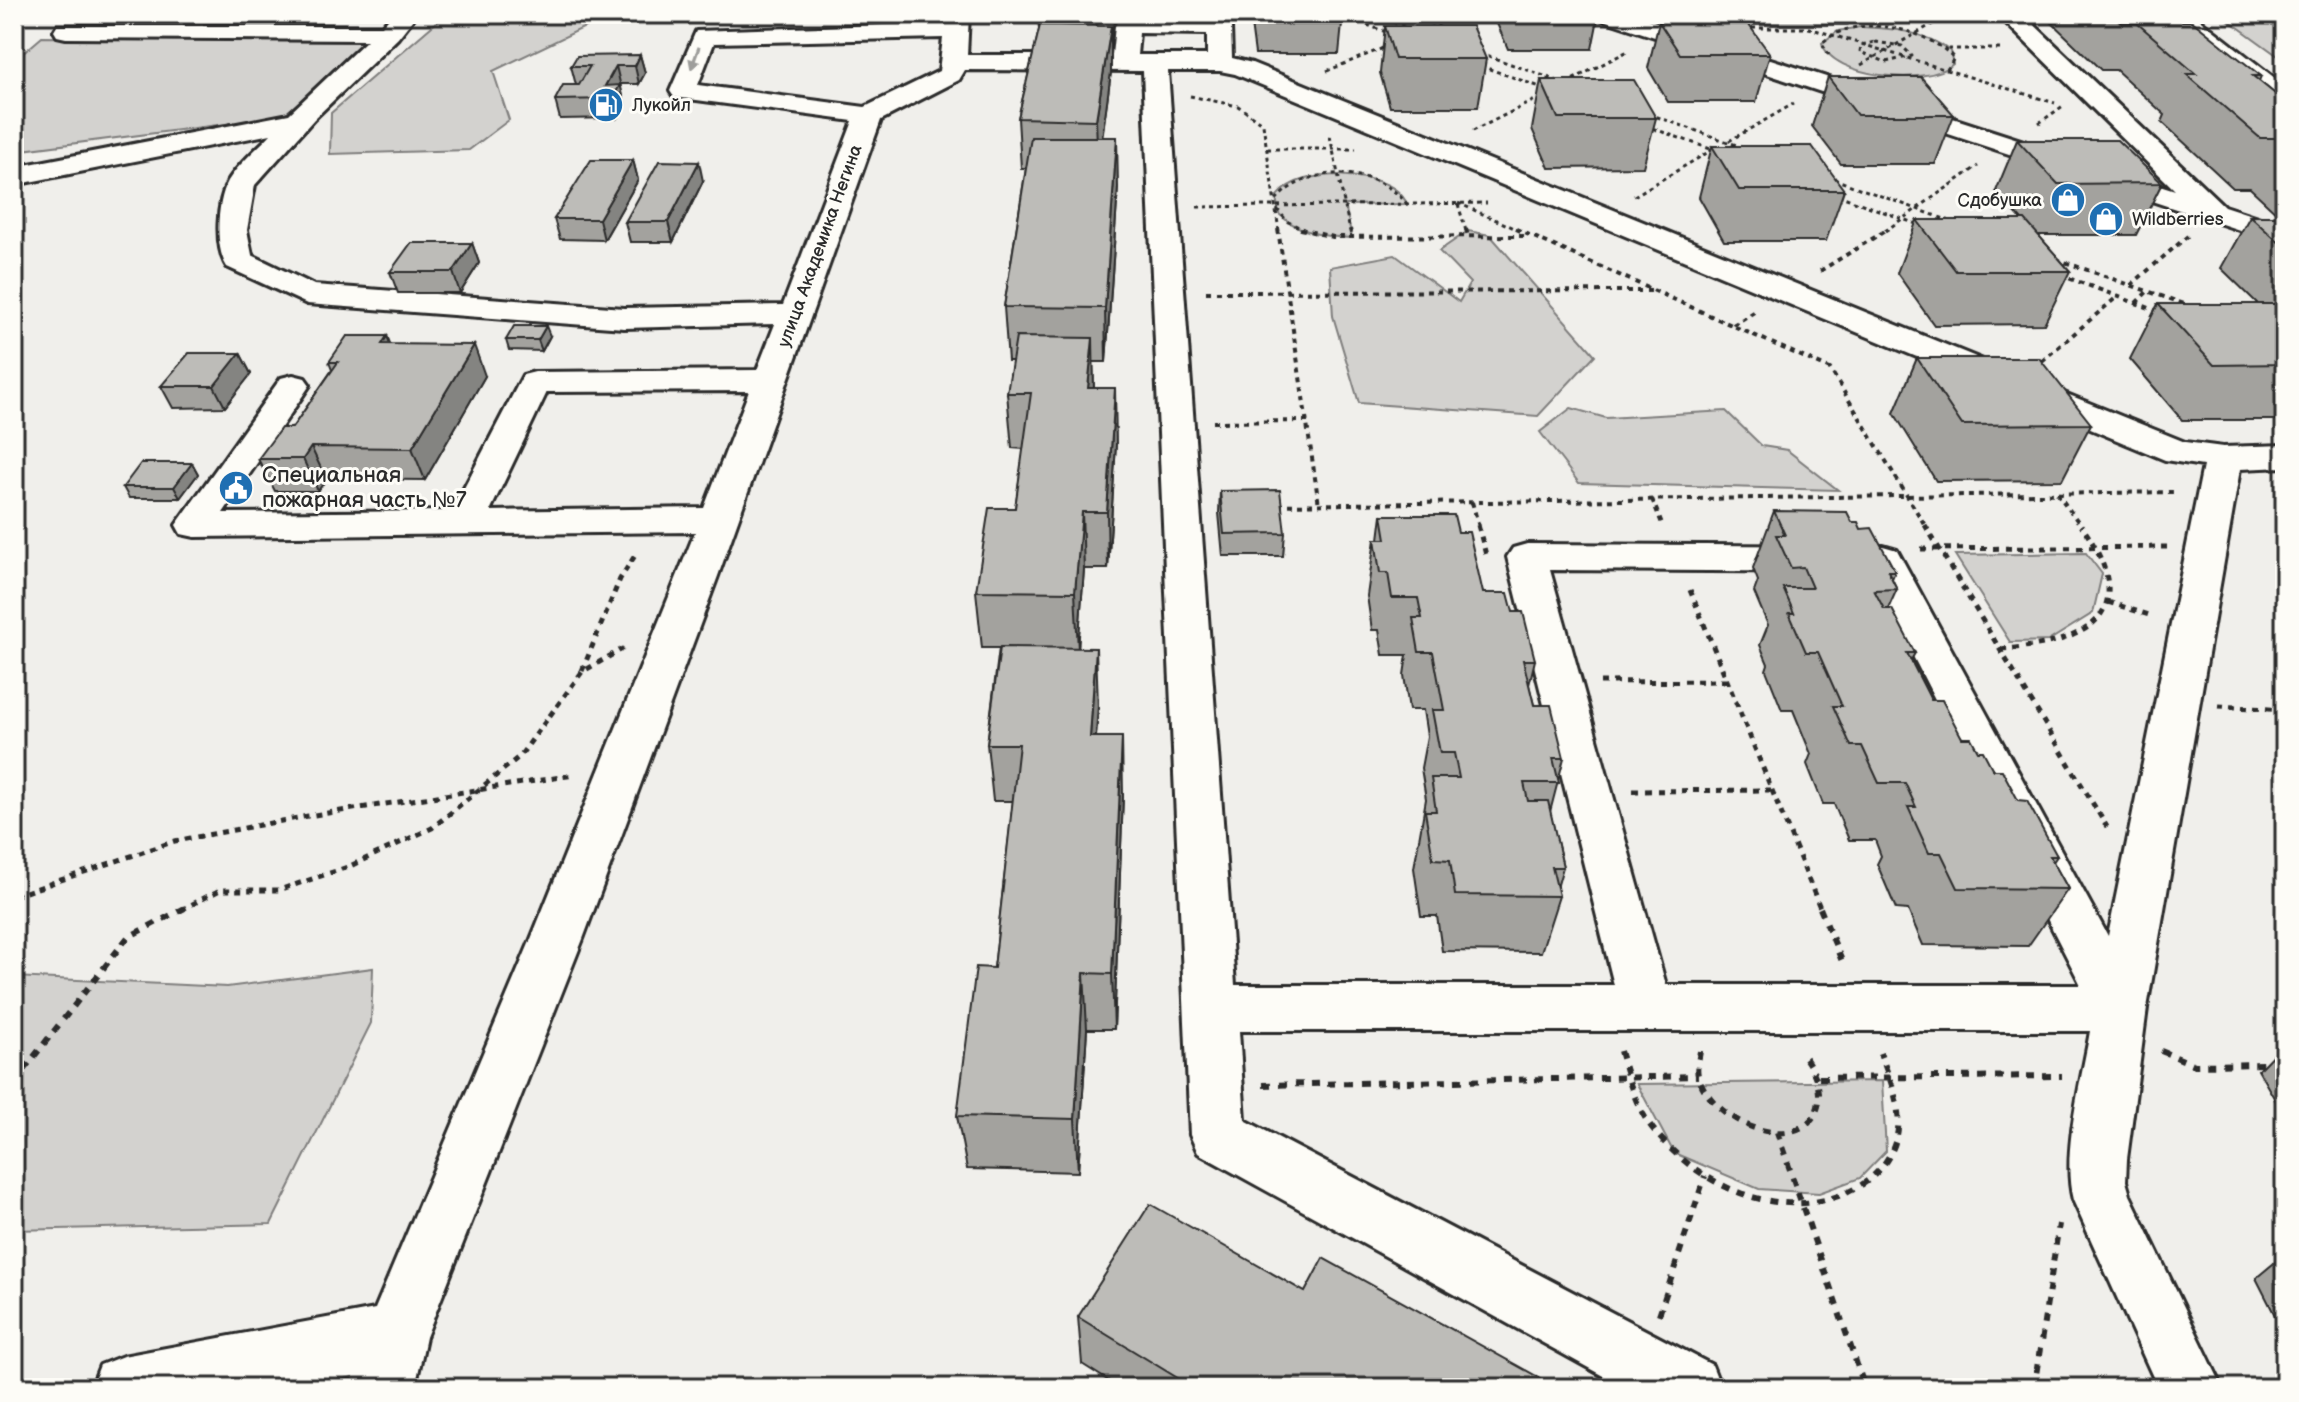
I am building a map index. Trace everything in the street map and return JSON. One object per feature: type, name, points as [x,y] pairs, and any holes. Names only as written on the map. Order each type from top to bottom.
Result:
[{"type":"street","points":[[1608,14],[2218,217],[2285,236]]},
{"type":"street","points":[[2009,14],[2218,217]]},
{"type":"street","points":[[2178,14],[2272,78],[2285,99]]},
{"type":"street","points":[[66,31],[397,24]]},
{"type":"street","points":[[397,24],[241,183],[232,230],[238,260],[307,294],[624,318],[795,314]]},
{"type":"street","points":[[1220,63],[1219,27],[1127,26],[1146,74],[1164,208],[1218,1135],[1689,1388]]},
{"type":"street","points":[[869,115],[683,91],[705,36],[956,35],[1146,74],[1220,63],[1243,68],[2178,452],[2220,474],[2285,456]]},
{"type":"street","name":"улица Академика Негина","points":[[389,1362],[623,769],[869,115],[950,75],[956,35]]},
{"type":"street","points":[[14,176],[300,120]]},
{"type":"street","points":[[465,523],[535,382],[771,380]]},
{"type":"street","points":[[293,385],[195,525],[718,520]]},
{"type":"street","points":[[2191,1388],[2102,1200],[2097,1170],[2115,1039],[2220,474]]},
{"type":"street","points":[[1632,1025],[1589,792],[1527,557],[1883,559],[2115,1039]]},
{"type":"street","points":[[1211,1008],[1632,1025],[1862,1008],[2115,1039]]},
{"type":"street","points":[[123,1388],[389,1362]]},
{"type":"path","points":[[1337,14],[1395,35]]},
{"type":"path","points":[[1370,14],[1422,30],[1462,14]]},
{"type":"path","points":[[1734,14],[1747,28],[1809,28],[2064,106],[2114,115]]},
{"type":"path","points":[[1865,14],[1877,28]]},
{"type":"path","points":[[1432,36],[1433,26]]},
{"type":"path","points":[[1835,59],[1827,54],[1822,43],[1830,34],[1848,29],[1877,28],[1915,34],[1942,45],[1954,58],[1947,70]]},
{"type":"path","points":[[1403,32],[1411,29]]},
{"type":"path","points":[[1861,45],[1875,42],[1897,45],[1911,53],[1909,59]]},
{"type":"path","points":[[1238,106],[1394,44]]},
{"type":"path","points":[[1861,45],[1860,52],[1873,59],[1898,62],[1909,59]]},
{"type":"path","points":[[1438,149],[1639,46]]},
{"type":"path","points":[[1476,52],[1579,88]]},
{"type":"path","points":[[1470,62],[1552,92]]},
{"type":"path","points":[[1855,69],[1866,71]]},
{"type":"path","points":[[1146,74],[1203,97],[1238,106],[1263,124],[1319,505]]},
{"type":"path","points":[[1733,325],[1904,219],[2064,106]]},
{"type":"path","points":[[1349,112],[1326,119],[1352,238]]},
{"type":"path","points":[[1647,113],[1755,151]]},
{"type":"path","points":[[1642,124],[1725,154]]},
{"type":"path","points":[[1702,146],[1716,137]]},
{"type":"path","points":[[1733,150],[1740,146]]},
{"type":"path","points":[[1601,215],[1713,150]]},
{"type":"path","points":[[1407,204],[1403,196],[1384,183],[1338,175],[1293,183],[1276,197],[1275,206],[1288,222],[1300,229],[1333,237],[1531,236]]},
{"type":"path","points":[[1828,177],[1959,224]]},
{"type":"path","points":[[1829,192],[1932,229]]},
{"type":"path","points":[[1458,203],[1830,369],[2116,842],[2147,863]]},
{"type":"path","points":[[1458,203],[1468,236]]},
{"type":"path","points":[[1164,208],[1489,203]]},
{"type":"path","points":[[2131,285],[2194,230]]},
{"type":"path","points":[[2044,254],[2203,311]]},
{"type":"path","points":[[2060,275],[2166,314]]},
{"type":"path","points":[[2103,291],[2115,280]]},
{"type":"path","points":[[1169,292],[1655,291]]},
{"type":"path","points":[[2136,303],[2148,291]]},
{"type":"path","points":[[2013,384],[2118,296]]},
{"type":"path","points":[[1176,422],[1308,421]]},
{"type":"path","points":[[1273,505],[2057,493],[2220,474]]},
{"type":"path","points":[[2000,649],[2027,649],[2062,641],[2089,628],[2101,616],[2110,589],[2108,575],[2095,547],[2057,493]]},
{"type":"path","points":[[1632,1025],[1627,1077],[1637,1106],[1654,1132],[1674,1153],[1705,1176],[1737,1192],[1769,1201],[1801,1203],[1832,1199],[1857,1189],[1878,1173],[1891,1153],[1898,1129],[1897,1103],[1889,1078],[1652,499]]},
{"type":"path","points":[[1472,502],[1487,557]]},
{"type":"path","points":[[1883,559],[1887,549],[2207,546]]},
{"type":"path","points":[[14,1082],[128,937],[220,890],[279,890],[348,867],[432,828],[520,756],[582,672],[590,644],[620,579],[633,555],[644,550]]},
{"type":"path","points":[[582,672],[634,643]]},
{"type":"path","points":[[1560,683],[1727,681]]},
{"type":"path","points":[[2177,704],[2285,710]]},
{"type":"path","points":[[14,896],[175,841],[477,789],[623,769]]},
{"type":"path","points":[[1589,792],[1772,790]]},
{"type":"path","points":[[1819,1078],[1889,1078],[2115,1039],[2195,1065],[2270,1064]]},
{"type":"path","points":[[1705,1040],[1697,1056],[1698,1076],[1706,1093],[1719,1109],[1757,1129],[1777,1132],[1795,1129],[1809,1121],[1818,1109],[1821,1094],[1819,1078],[1807,1058],[1789,1041]]},
{"type":"path","points":[[1215,1086],[1698,1076]]},
{"type":"path","points":[[1777,1132],[1865,1388]]},
{"type":"path","points":[[1643,1363],[1705,1176]]},
{"type":"path","points":[[2034,1388],[2060,1216],[2102,1200]]},
{"type":"shaded area","points":[[446,14],[785,14],[784,17],[610,15],[493,71],[509,120],[469,150],[330,154],[331,113]]},
{"type":"shaded area","points":[[1739,14],[1838,14],[1847,25],[1747,25]]},
{"type":"shaded area","points":[[2220,14],[2285,14],[2285,61]]},
{"type":"shaded area","points":[[1860,27],[1896,30],[1930,39],[1950,51],[1953,64],[1924,75],[1882,75],[1843,64],[1830,55],[1822,43],[1838,31]]},
{"type":"shaded area","points":[[42,37],[373,41],[281,117],[14,151],[14,61]]},
{"type":"shaded area","points":[[1338,175],[1387,184],[1407,204],[1345,205],[1352,238],[1313,233],[1295,226],[1279,214],[1276,197],[1289,186],[1312,177]]},
{"type":"shaded area","points":[[1468,231],[1490,235],[1595,355],[1538,416],[1359,403],[1333,316],[1330,267],[1395,255],[1459,302],[1470,283],[1439,251]]},
{"type":"shaded area","points":[[1571,408],[1606,418],[1726,411],[1762,446],[1787,450],[1838,490],[1579,483],[1540,432]]},
{"type":"shaded area","points":[[2086,553],[2102,574],[2093,613],[2048,641],[2010,642],[1955,555]]},
{"type":"shaded area","points":[[373,968],[371,1023],[271,1224],[14,1230],[14,977],[227,987]]},
{"type":"shaded area","points":[[1882,1081],[1886,1151],[1860,1178],[1819,1193],[1759,1189],[1674,1153],[1637,1084]]},
{"type":"building","points":[[2111,14],[2174,14],[2182,21],[2192,21],[2261,76],[2253,76],[2285,102],[2285,144],[2278,138],[2260,138],[2186,74],[2196,74],[2137,23],[2122,23]]},
{"type":"building","points":[[1746,21],[1770,54],[1680,54],[1659,22]]},
{"type":"building","points":[[1040,25],[1111,26],[1096,120],[1018,118]]},
{"type":"building","points":[[1385,26],[1472,26],[1486,59],[1395,59]]},
{"type":"building","points":[[640,55],[635,66],[616,66],[605,86],[620,85],[612,99],[555,100],[563,85],[579,85],[590,66],[571,66],[577,56]]},
{"type":"building","points":[[1828,77],[1921,77],[1954,115],[1857,115]]},
{"type":"building","points":[[1541,80],[1634,80],[1656,118],[1558,118]]},
{"type":"building","points":[[1031,137],[1117,137],[1105,308],[1004,307]]},
{"type":"building","points":[[2017,140],[2117,140],[2162,183],[2058,184]]},
{"type":"building","points":[[1712,146],[1812,146],[1844,190],[1739,190]]},
{"type":"building","points":[[591,160],[633,160],[599,219],[554,219]]},
{"type":"building","points":[[659,161],[699,162],[668,222],[625,222]]},
{"type":"building","points":[[2250,216],[2285,216],[2285,248]]},
{"type":"building","points":[[1917,220],[2025,220],[2070,271],[1956,271]]},
{"type":"building","points":[[411,243],[472,243],[453,272],[390,272]]},
{"type":"building","points":[[2158,304],[2275,304],[2285,314],[2285,364],[2214,365]]},
{"type":"building","points":[[514,326],[546,326],[538,340],[506,340]]},
{"type":"building","points":[[347,336],[387,336],[382,344],[474,345],[412,448],[311,447],[303,459],[258,459],[281,428],[292,428],[338,362],[329,362]]},
{"type":"building","points":[[1016,337],[1093,338],[1088,388],[1115,388],[1107,512],[1082,512],[1075,592],[976,591],[989,508],[1015,508],[1031,393],[1007,393]]},
{"type":"building","points":[[189,353],[240,353],[214,386],[161,386]]},
{"type":"building","points":[[1917,358],[2039,358],[2091,424],[1962,425]]},
{"type":"building","points":[[141,463],[192,463],[174,487],[123,487]]},
{"type":"building","points":[[1280,490],[1285,533],[1224,534],[1220,491]]},
{"type":"building","points":[[1774,511],[1847,512],[1852,522],[1858,522],[1861,529],[1872,528],[1895,571],[1888,571],[1897,589],[1874,590],[1884,609],[1892,609],[1915,653],[1907,653],[1931,700],[1942,700],[1962,738],[1971,738],[1978,751],[1983,751],[1993,770],[2002,770],[2018,800],[2027,801],[2057,856],[2050,856],[2068,889],[1958,888],[1941,853],[1929,853],[1908,807],[1916,807],[1905,783],[1879,783],[1862,746],[1851,746],[1833,706],[1842,706],[1818,652],[1806,652],[1789,613],[1794,613],[1783,588],[1812,588],[1803,567],[1791,568],[1776,535],[1785,535]]},
{"type":"building","points":[[1382,515],[1454,515],[1458,532],[1469,532],[1483,593],[1508,593],[1513,612],[1523,612],[1535,660],[1523,660],[1534,705],[1551,705],[1564,758],[1553,758],[1559,783],[1524,783],[1528,801],[1548,801],[1563,867],[1552,867],[1559,896],[1455,895],[1450,860],[1433,859],[1425,811],[1436,811],[1431,778],[1459,778],[1454,753],[1440,753],[1432,710],[1444,710],[1433,652],[1419,652],[1413,618],[1422,618],[1418,598],[1392,598],[1388,573],[1380,573],[1375,539],[1386,539]]},
{"type":"building","points":[[1000,647],[1096,648],[1090,737],[1122,737],[1112,974],[1084,973],[1075,1119],[957,1116],[976,967],[994,968],[1019,744],[987,744]]},
{"type":"building","points":[[1150,1204],[1305,1292],[1323,1258],[1558,1388],[1194,1388],[1078,1317]]},
{"type":"place","name":"Лукойл","points":[[606,105]]},
{"type":"place","name":"Сдобушка","points":[[2068,200]]},
{"type":"place","name":"Wildberries","points":[[2106,219]]},
{"type":"place","name":"Специальная пожарная часть №7","points":[[236,488]]}]
